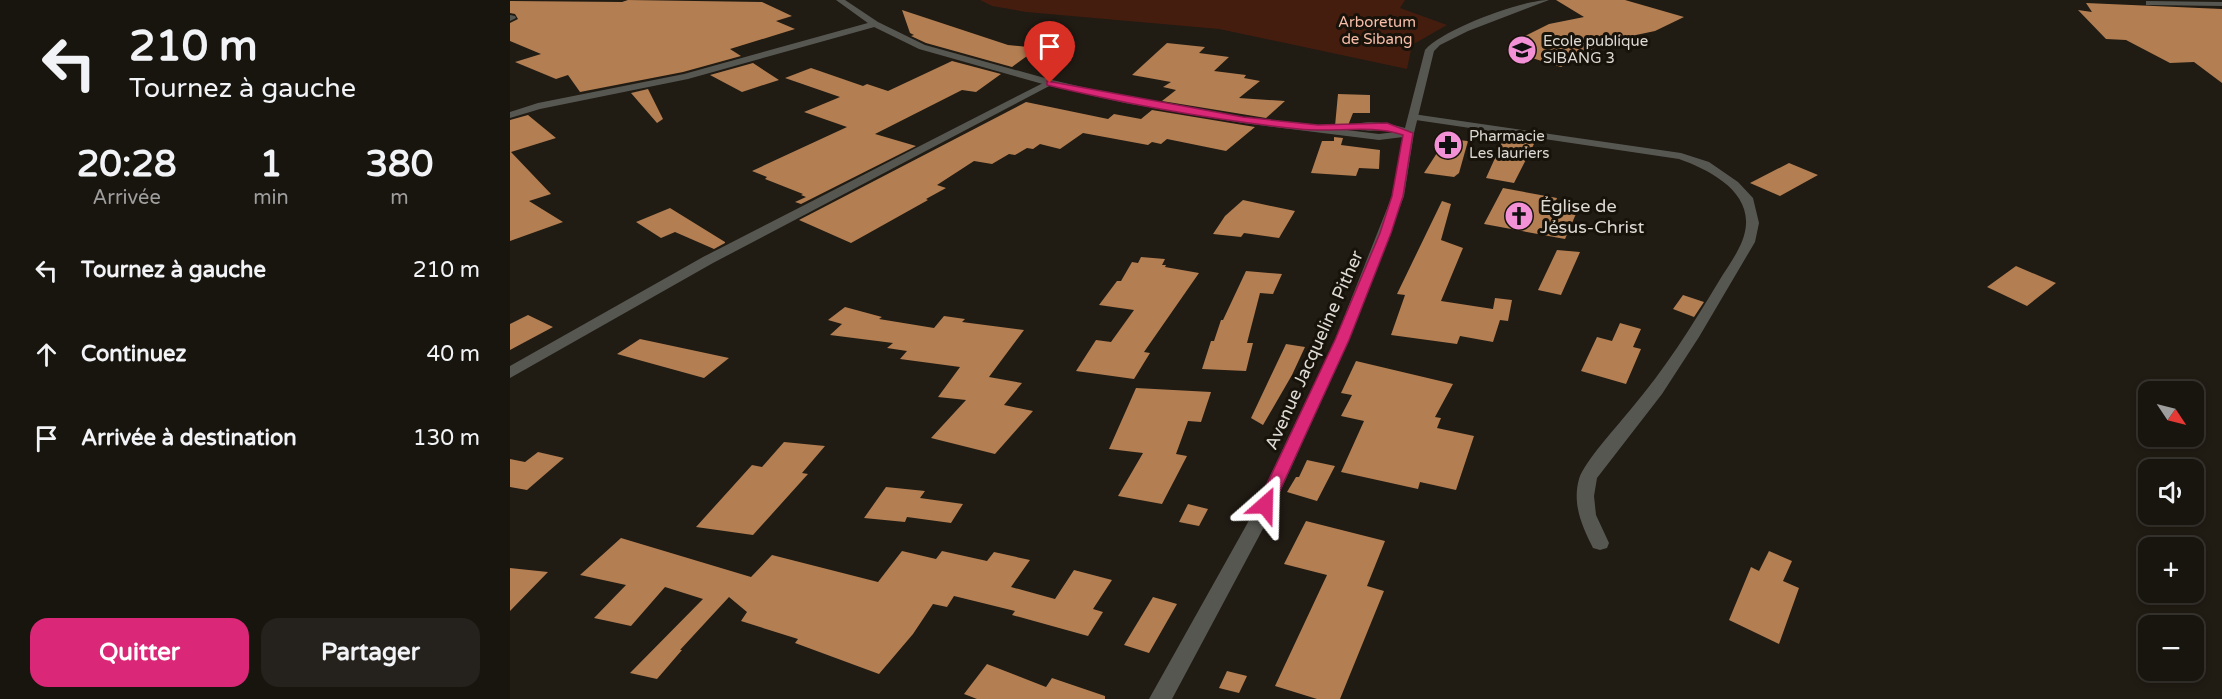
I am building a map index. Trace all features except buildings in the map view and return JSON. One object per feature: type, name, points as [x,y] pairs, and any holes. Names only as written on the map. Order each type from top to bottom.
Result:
[{"type":"street","points":[[840,0],[875,24],[934,52],[1050,83],[1203,114],[1358,131],[1389,137],[1408,133]]},
{"type":"street","name":"Avenue Jacqueline Pither","points":[[1160,699],[1256,525],[1342,340],[1398,196],[1408,133],[1433,45],[1452,35],[1545,0]]},
{"type":"street","points":[[2149,3],[2222,4]]},
{"type":"street","points":[[510,115],[538,106],[685,77],[875,24]]},
{"type":"street","points":[[510,373],[708,260],[1050,83]]},
{"type":"street","points":[[1358,131],[1414,110],[1681,156],[1705,164],[1747,198],[1753,223],[1749,242],[1723,288],[1656,390],[1588,477],[1585,496],[1587,515],[1600,543]]},
{"type":"street","points":[[1358,131],[1392,147],[1404,163]]},
{"type":"green space","name":"Arboretum de Sibang","points":[[980,0],[1405,0],[1400,8],[1447,25],[1412,45],[1407,69],[1219,29],[1026,12],[992,6]]},
{"type":"place","name":"Ecole publique SIBANG 3","points":[[1522,50]]},
{"type":"place","name":"Pharmacie Les lauriers","points":[[1448,145]]},
{"type":"place","name":"Église de Jésus-Christ","points":[[1519,216]]},
{"type":"route","points":[[1050,83],[1125,100],[1243,120],[1318,128],[1387,126],[1408,133],[1398,196],[1385,233],[1342,340],[1265,505]]}]
